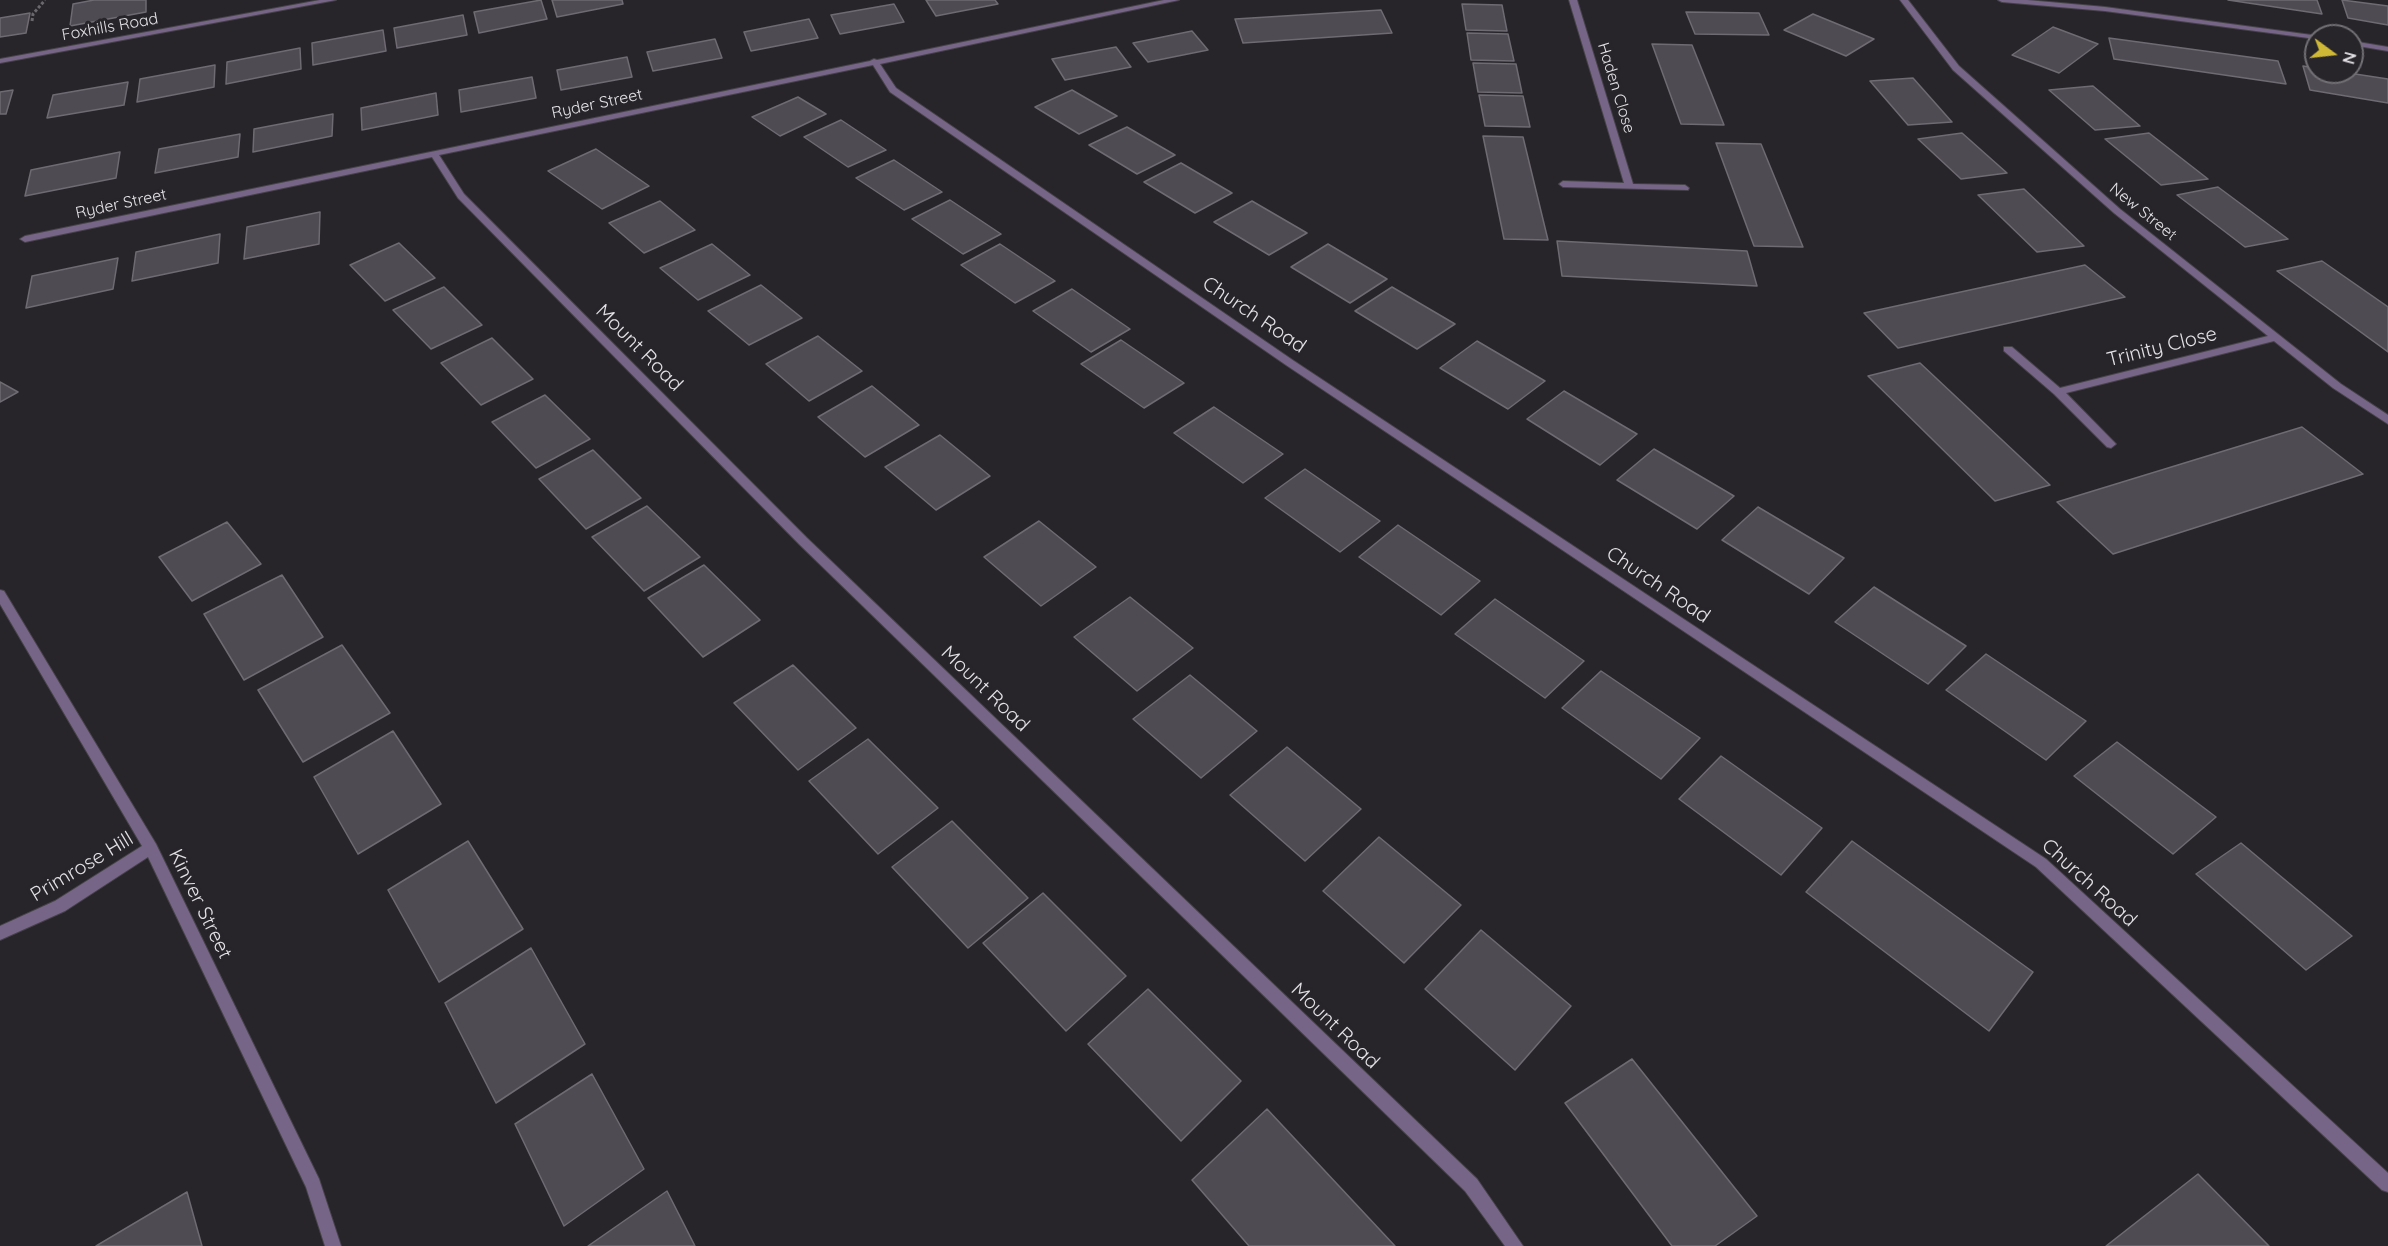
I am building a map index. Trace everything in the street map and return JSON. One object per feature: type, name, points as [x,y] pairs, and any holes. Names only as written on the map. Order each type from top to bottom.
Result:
[{"type":"street","name":"Foxhills Road","points":[[0,61],[332,0]]},
{"type":"street","name":"Ryder Street","points":[[25,239],[1175,0]]},
{"type":"street","name":"Haden Close","points":[[1573,0],[1629,185]]},
{"type":"street","name":"New Street","points":[[1904,0],[1956,68],[2117,211],[2337,386],[2388,420]]},
{"type":"street","points":[[2002,0],[2105,9],[2304,35]]},
{"type":"street","points":[[2364,45],[2388,49]]},
{"type":"street","name":"Church Road","points":[[874,62],[893,90],[1290,363],[2041,863],[2388,1184]]},
{"type":"street","name":"Mount Road","points":[[434,154],[461,196],[803,541],[1472,1185],[1515,1246]]},
{"type":"street","points":[[1563,184],[1685,188]]},
{"type":"street","name":"Trinity Close","points":[[2058,392],[2275,337]]},
{"type":"street","points":[[2008,349],[2058,392],[2111,444]]},
{"type":"street","name":"Kinver Street","points":[[0,594],[151,848],[313,1185],[333,1246]]},
{"type":"street","name":"Primrose Hill","points":[[0,933],[60,906],[151,848]]},
{"type":"building","points":[[94,0],[146,0],[146,12],[70,26],[73,4]]},
{"type":"building","points":[[541,0],[547,19],[479,33],[474,12]]},
{"type":"building","points":[[552,0],[622,0],[623,4],[557,17]]},
{"type":"building","points":[[926,0],[995,0],[998,4],[936,16]]},
{"type":"building","points":[[2228,0],[2317,0],[2322,14]]},
{"type":"building","points":[[2342,0],[2388,6],[2388,25],[2348,18]]},
{"type":"building","points":[[894,4],[904,22],[840,34],[831,15]]},
{"type":"building","points":[[1462,4],[1502,5],[1507,31],[1466,30]]},
{"type":"building","points":[[1381,10],[1392,33],[1243,43],[1235,19]]},
{"type":"building","points":[[1686,12],[1759,13],[1769,35],[1695,34]]},
{"type":"building","points":[[30,13],[26,33],[0,37],[0,18]]},
{"type":"building","points":[[1813,14],[1874,39],[1846,56],[1784,30]]},
{"type":"building","points":[[463,15],[467,35],[397,48],[394,28]]},
{"type":"building","points":[[809,19],[818,38],[751,51],[744,32]]},
{"type":"building","points":[[2053,27],[2098,44],[2059,73],[2012,55]]},
{"type":"building","points":[[383,30],[386,51],[313,65],[312,43]]},
{"type":"building","points":[[1192,31],[1208,50],[1148,62],[1133,43]]},
{"type":"building","points":[[1467,33],[1508,34],[1514,61],[1471,60]]},
{"type":"building","points":[[2109,38],[2278,61],[2286,84],[2114,59]]},
{"type":"building","points":[[715,39],[722,58],[653,71],[647,52]]},
{"type":"building","points":[[1652,44],[1692,45],[1724,125],[1681,124]]},
{"type":"building","points":[[1116,47],[1131,67],[1065,80],[1052,59]]},
{"type":"building","points":[[300,48],[301,69],[226,84],[227,62]]},
{"type":"building","points":[[627,57],[632,77],[561,90],[557,70]]},
{"type":"building","points":[[1473,63],[1516,64],[1522,93],[1478,92]]},
{"type":"building","points":[[215,65],[214,87],[137,102],[140,79]]},
{"type":"building","points":[[2364,75],[2388,79],[2388,103],[2310,90],[2308,84],[2364,84]]},
{"type":"building","points":[[532,77],[536,98],[461,112],[459,90]]},
{"type":"building","points":[[1913,78],[1952,122],[1908,125],[1870,81]]},
{"type":"building","points":[[128,82],[124,105],[47,118],[53,95]]},
{"type":"building","points":[[2093,86],[2140,126],[2095,130],[2049,90]]},
{"type":"building","points":[[13,90],[6,114],[0,114],[0,92]]},
{"type":"building","points":[[1072,90],[1117,116],[1079,134],[1035,107]]},
{"type":"building","points":[[436,93],[438,115],[362,130],[361,108]]},
{"type":"building","points":[[1479,95],[1523,96],[1530,127],[1485,126]]},
{"type":"building","points":[[798,97],[826,114],[780,136],[752,117]]},
{"type":"building","points":[[333,114],[332,136],[253,152],[254,129]]},
{"type":"building","points":[[841,120],[886,150],[848,167],[804,137]]},
{"type":"building","points":[[1127,127],[1175,155],[1137,174],[1089,145]]},
{"type":"building","points":[[1962,133],[2007,173],[1961,179],[1918,139]]},
{"type":"building","points":[[2149,133],[2208,179],[2161,185],[2105,139]]},
{"type":"building","points":[[240,134],[238,157],[155,173],[159,149]]},
{"type":"building","points":[[1483,136],[1523,137],[1548,240],[1504,239]]},
{"type":"building","points":[[1716,143],[1761,144],[1803,247],[1754,246]]},
{"type":"building","points":[[596,149],[649,186],[602,209],[548,171]]},
{"type":"building","points":[[120,152],[116,178],[25,196],[31,170]]},
{"type":"building","points":[[894,160],[942,192],[904,210],[856,178]]},
{"type":"building","points":[[1181,163],[1232,193],[1195,213],[1144,182]]},
{"type":"building","points":[[2218,187],[2288,239],[2245,247],[2177,195]]},
{"type":"building","points":[[2024,189],[2084,246],[2037,252],[1978,195]]},
{"type":"building","points":[[950,200],[1001,234],[963,254],[912,219]]},
{"type":"building","points":[[660,201],[695,230],[644,253],[609,223]]},
{"type":"building","points":[[1252,201],[1307,233],[1269,255],[1214,222]]},
{"type":"building","points":[[320,212],[319,244],[244,259],[247,227]]},
{"type":"building","points":[[220,234],[218,263],[132,281],[136,252]]},
{"type":"building","points":[[1557,241],[1747,251],[1757,286],[1562,276]]},
{"type":"building","points":[[399,243],[435,278],[385,301],[350,265]]},
{"type":"building","points":[[712,244],[750,275],[698,300],[660,268]]},
{"type":"building","points":[[1000,244],[1055,281],[1015,303],[961,265]]},
{"type":"building","points":[[1328,244],[1387,279],[1350,303],[1291,267]]},
{"type":"building","points":[[118,258],[113,289],[26,308],[32,276]]},
{"type":"building","points":[[2322,261],[2388,307],[2388,352],[2277,271]]},
{"type":"building","points":[[2085,265],[2125,297],[1898,348],[1864,313]]},
{"type":"building","points":[[761,285],[802,318],[749,345],[708,311]]},
{"type":"building","points":[[444,287],[482,325],[431,349],[393,310]]},
{"type":"building","points":[[1392,287],[1455,324],[1417,349],[1355,311]]},
{"type":"building","points":[[1072,289],[1130,329],[1091,352],[1033,311]]},
{"type":"building","points":[[818,336],[862,371],[809,401],[766,364]]},
{"type":"building","points":[[492,338],[533,379],[481,405],[441,363]]},
{"type":"building","points":[[1121,340],[1184,383],[1144,408],[1081,364]]},
{"type":"building","points":[[1477,341],[1545,381],[1508,409],[1440,368]]},
{"type":"building","points":[[1920,363],[2050,485],[1995,501],[1868,376]]},
{"type":"building","points":[[0,382],[18,392],[0,402]]},
{"type":"building","points":[[872,386],[919,425],[865,457],[818,417]]},
{"type":"building","points":[[1564,391],[1637,434],[1600,465],[1527,419]]},
{"type":"building","points":[[545,395],[590,439],[536,468],[492,422]]},
{"type":"building","points":[[1214,407],[1283,454],[1243,483],[1174,433]]},
{"type":"building","points":[[2302,427],[2363,474],[2113,554],[2057,502]]},
{"type":"building","points":[[940,435],[990,476],[936,510],[885,467]]},
{"type":"building","points":[[1654,449],[1734,496],[1697,529],[1617,480]]},
{"type":"building","points":[[593,450],[641,498],[586,529],[539,479]]},
{"type":"building","points":[[1305,469],[1380,521],[1340,552],[1265,498]]},
{"type":"building","points":[[647,506],[700,557],[644,591],[592,537]]},
{"type":"building","points":[[1758,507],[1844,558],[1809,594],[1722,540]]},
{"type":"building","points":[[1039,521],[1096,567],[1041,606],[984,557]]},
{"type":"building","points":[[227,522],[261,564],[192,601],[159,557]]},
{"type":"building","points":[[1398,525],[1480,581],[1441,615],[1359,557]]},
{"type":"building","points":[[704,565],[760,620],[703,657],[648,598]]},
{"type":"building","points":[[282,575],[323,637],[244,680],[204,614]]},
{"type":"building","points":[[1874,587],[1966,646],[1928,684],[1835,622]]},
{"type":"building","points":[[1130,597],[1193,648],[1137,691],[1074,637]]},
{"type":"building","points":[[1495,599],[1584,661],[1545,698],[1455,634]]},
{"type":"building","points":[[342,645],[390,713],[303,762],[258,690]]},
{"type":"building","points":[[1986,654],[2086,721],[2046,760],[1946,690]]},
{"type":"building","points":[[793,665],[856,728],[798,770],[734,703]]},
{"type":"building","points":[[1601,671],[1700,738],[1661,779],[1562,708]]},
{"type":"building","points":[[1190,675],[1257,731],[1201,778],[1133,719]]},
{"type":"building","points":[[393,731],[441,804],[358,854],[314,777]]},
{"type":"building","points":[[868,739],[938,808],[878,854],[809,781]]},
{"type":"building","points":[[2117,742],[2216,817],[2173,854],[2074,776]]},
{"type":"building","points":[[1287,747],[1361,809],[1305,861],[1230,795]]},
{"type":"building","points":[[1721,756],[1822,828],[1781,875],[1679,799]]},
{"type":"building","points":[[952,821],[1028,898],[968,948],[892,867]]},
{"type":"building","points":[[1379,837],[1461,905],[1404,963],[1323,891]]},
{"type":"building","points":[[468,841],[523,929],[439,982],[388,890]]},
{"type":"building","points":[[1852,841],[2033,972],[1989,1031],[1806,892]]},
{"type":"building","points":[[2241,843],[2352,936],[2306,970],[2196,874]]},
{"type":"building","points":[[1043,893],[1126,976],[1066,1031],[983,943]]},
{"type":"building","points":[[1481,930],[1571,1006],[1515,1070],[1425,989]]},
{"type":"building","points":[[531,948],[585,1044],[496,1103],[445,1003]]},
{"type":"building","points":[[1148,989],[1241,1081],[1181,1141],[1088,1044]]},
{"type":"building","points":[[1632,1059],[1757,1216],[1715,1246],[1672,1246],[1565,1103]]},
{"type":"building","points":[[592,1074],[644,1169],[564,1226],[515,1124]]},
{"type":"building","points":[[1267,1109],[1395,1246],[1249,1246],[1192,1180]]},
{"type":"building","points":[[2198,1174],[2269,1246],[2106,1246]]},
{"type":"building","points":[[667,1191],[695,1246],[588,1246]]},
{"type":"building","points":[[187,1192],[202,1246],[96,1246]]}]
